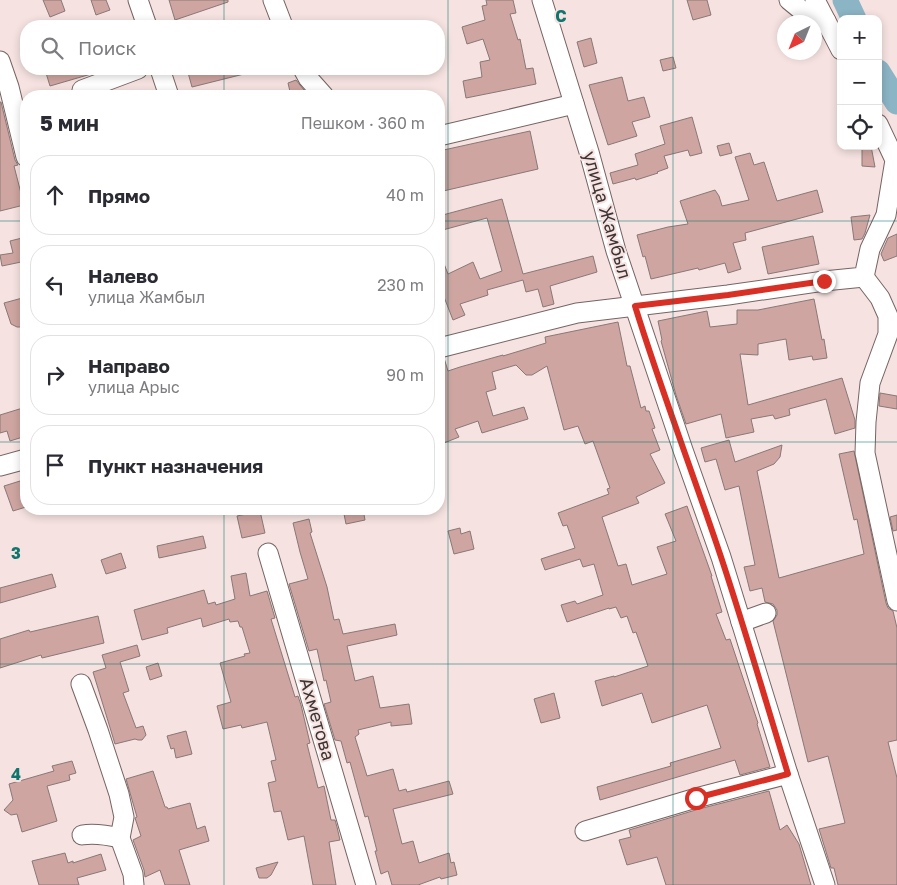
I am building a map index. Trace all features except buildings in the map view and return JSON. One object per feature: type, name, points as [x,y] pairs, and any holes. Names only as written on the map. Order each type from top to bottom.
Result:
[{"type":"street","points":[[138,0],[145,20]]},
{"type":"street","points":[[273,0],[281,20]]},
{"type":"street","name":"улица Жамбыл","points":[[542,0],[589,152],[616,251],[721,557],[788,774],[825,885]]},
{"type":"street","points":[[789,0],[811,18],[826,21]]},
{"type":"street","points":[[815,0],[837,42]]},
{"type":"street","points":[[0,61],[9,87],[20,132]]},
{"type":"street","points":[[82,90],[122,75]]},
{"type":"street","points":[[162,75],[167,90]]},
{"type":"street","points":[[306,75],[319,90]]},
{"type":"street","points":[[445,135],[574,104]]},
{"type":"street","points":[[882,132],[895,160],[886,215],[870,249],[864,277],[880,298],[888,316],[888,334],[870,383],[865,453],[897,601]]},
{"type":"street","points":[[445,346],[577,312],[864,277]]},
{"type":"street","points":[[0,466],[20,461]]},
{"type":"street","name":"Ахметова","points":[[268,553],[366,885]]},
{"type":"street","points":[[742,622],[766,613]]},
{"type":"street","points":[[81,684],[119,794],[124,817],[120,838],[133,874],[134,885]]},
{"type":"street","points":[[585,831],[696,798],[788,774]]},
{"type":"street","points":[[82,835],[108,835],[120,838]]},
{"type":"waterway","points":[[845,0],[852,15]]},
{"type":"waterway","points":[[882,78],[897,102]]},
{"type":"route","points":[[696,798],[788,774],[721,557],[646,343],[635,306],[824,281]]}]
